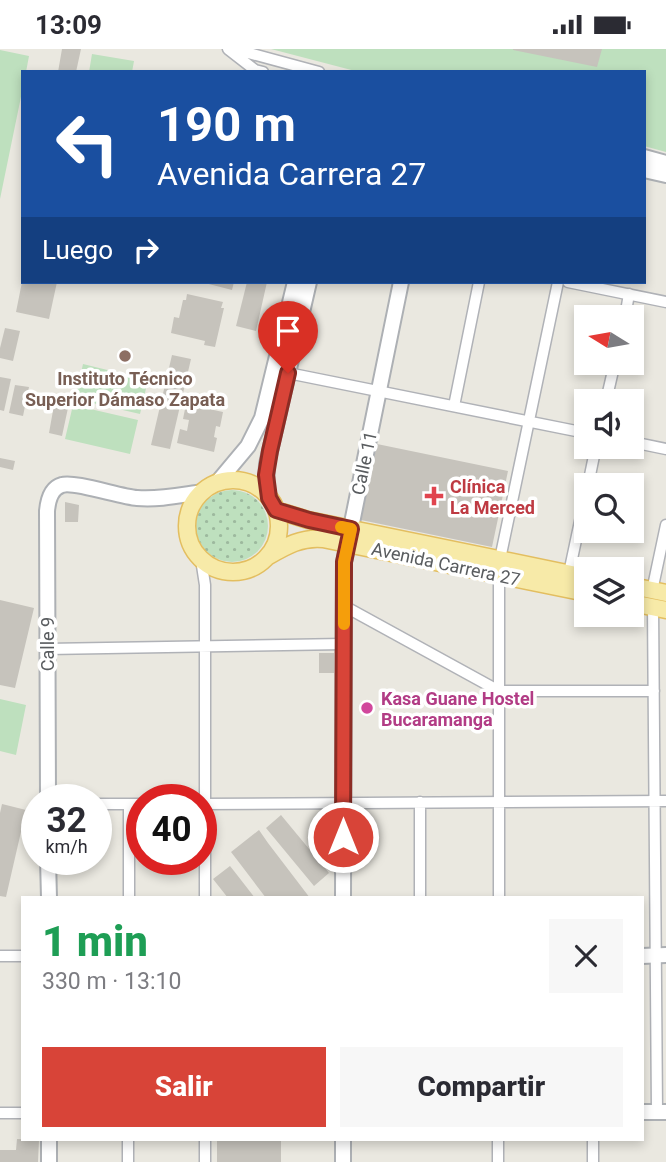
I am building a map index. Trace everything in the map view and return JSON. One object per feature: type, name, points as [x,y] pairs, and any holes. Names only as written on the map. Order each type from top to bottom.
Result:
[{"type":"main road","points":[[246,482],[259,488],[272,504],[279,522],[274,546],[267,557],[246,570],[222,571],[210,566],[194,550],[189,539],[187,525],[190,511],[202,492],[217,483],[246,482]]},
{"type":"main road","name":"Avenida Carrera 27","points":[[272,504],[349,536],[500,567],[574,589]]},
{"type":"main road","name":"Avenida Carrera 27","points":[[267,557],[302,540],[349,536]]},
{"type":"main road","name":"Avenida Carrera 27","points":[[500,567],[574,574]]},
{"type":"street","points":[[228,49],[255,70]]},
{"type":"street","points":[[234,49],[312,70]]},
{"type":"street","points":[[646,158],[666,163]]},
{"type":"street","points":[[646,170],[666,175]]},
{"type":"street","points":[[217,483],[248,446],[262,418],[295,284]]},
{"type":"street","points":[[272,504],[266,485],[267,464],[309,284]]},
{"type":"street","name":"Calle 11","points":[[343,896],[344,562],[401,284]]},
{"type":"street","points":[[454,406],[479,284]]},
{"type":"street","points":[[499,896],[500,567],[558,284]]},
{"type":"street","points":[[578,284],[666,302]]},
{"type":"street","points":[[627,305],[629,294]]},
{"type":"street","points":[[288,373],[574,430]]},
{"type":"street","points":[[644,444],[666,449]]},
{"type":"street","name":"Calle 9","points":[[48,784],[47,503],[54,489],[65,484],[146,499],[202,492]]},
{"type":"street","points":[[655,1112],[654,691],[666,525]]},
{"type":"street","points":[[569,573],[575,543]]},
{"type":"street","points":[[201,559],[205,585],[203,784]]},
{"type":"street","points":[[344,606],[499,691],[654,691]]},
{"type":"street","points":[[47,649],[344,644]]},
{"type":"street","points":[[217,804],[666,801]]},
{"type":"street","points":[[420,802],[420,896]]},
{"type":"street","points":[[48,875],[48,896]]},
{"type":"street","points":[[129,875],[129,896]]},
{"type":"street","points":[[205,875],[205,896]]},
{"type":"street","points":[[0,956],[21,956]]},
{"type":"street","points":[[0,1113],[21,1113]]},
{"type":"street","points":[[49,1141],[49,1162]]},
{"type":"street","points":[[128,1141],[128,1162]]},
{"type":"street","points":[[205,1141],[205,1162]]},
{"type":"street","points":[[343,1141],[343,1162]]},
{"type":"street","points":[[498,1141],[498,1162]]},
{"type":"street","points":[[593,1141],[593,1162]]},
{"type":"green space","points":[[271,49],[666,49],[666,152],[646,147],[646,70],[351,70]]},
{"type":"green space","points":[[0,50],[29,56],[26,70],[21,70],[21,97],[0,199]]},
{"type":"green space","points":[[92,54],[134,61],[132,70],[89,70]]},
{"type":"green space","points":[[83,364],[148,380],[140,414],[75,399]]},
{"type":"green space","points":[[73,405],[138,420],[130,454],[65,439]]},
{"type":"green space","points":[[232,490],[252,496],[262,506],[268,526],[262,546],[252,556],[232,562],[212,556],[202,546],[196,526],[202,506],[212,496]]},
{"type":"green space","points":[[0,699],[26,705],[16,755],[0,751]]},
{"type":"building","points":[[62,49],[81,49],[76,70],[58,70]]},
{"type":"building","points":[[513,49],[602,49],[597,67]]},
{"type":"building","points":[[22,284],[57,284],[49,319],[16,312]]},
{"type":"building","points":[[209,284],[234,284],[232,290]]},
{"type":"building","points":[[246,284],[267,284],[256,331],[236,326]]},
{"type":"building","points":[[187,294],[223,302],[215,347],[204,345],[205,341],[171,333],[174,317],[179,318]]},
{"type":"building","points":[[5,328],[20,331],[13,361],[0,358]]},
{"type":"building","points":[[172,355],[191,359],[170,449],[151,445]]},
{"type":"building","points":[[0,377],[11,379],[4,411],[0,410]]},
{"type":"building","points":[[15,385],[29,387],[23,416],[9,413]]},
{"type":"building","points":[[186,404],[223,412],[220,427],[216,426],[214,452],[177,443],[180,429],[187,431],[189,420],[183,419]]},
{"type":"building","points":[[54,405],[68,408],[62,436],[49,433]]},
{"type":"building","name":"Clínica La Merced","points":[[377,444],[508,471],[492,547],[361,520]]},
{"type":"building","points":[[0,458],[15,461],[13,470],[0,467]]},
{"type":"building","points":[[65,502],[79,505],[78,522],[65,522]]},
{"type":"building","points":[[0,600],[34,608],[15,688],[0,685]]},
{"type":"building","points":[[319,653],[334,653],[334,673],[319,673]]},
{"type":"building","points":[[2,804],[21,809],[21,832],[6,897],[0,896]]},
{"type":"building","points":[[281,815],[329,873],[314,886],[266,828]]},
{"type":"building","points":[[259,830],[308,896],[264,896],[231,852]]},
{"type":"building","points":[[230,866],[253,896],[226,896],[213,879]]},
{"type":"building","points":[[17,1139],[39,1141],[38,1162],[0,1162],[0,1150],[16,1150]]},
{"type":"building","points":[[217,1141],[281,1141],[281,1162],[217,1162]]},
{"type":"slow traffic","points":[[341,527],[351,529],[344,562],[344,624]]},
{"type":"place","name":"Instituto Técnico Superior Dámaso Zapata","points":[[125,356]]},
{"type":"place","name":"Clínica La Merced","points":[[434,496]]},
{"type":"place","name":"Kasa Guane Hostel Bucaramanga","points":[[367,708]]},
{"type":"route","points":[[288,373],[267,464],[266,485],[269,498],[276,510],[351,529],[344,562],[343,837]]}]
